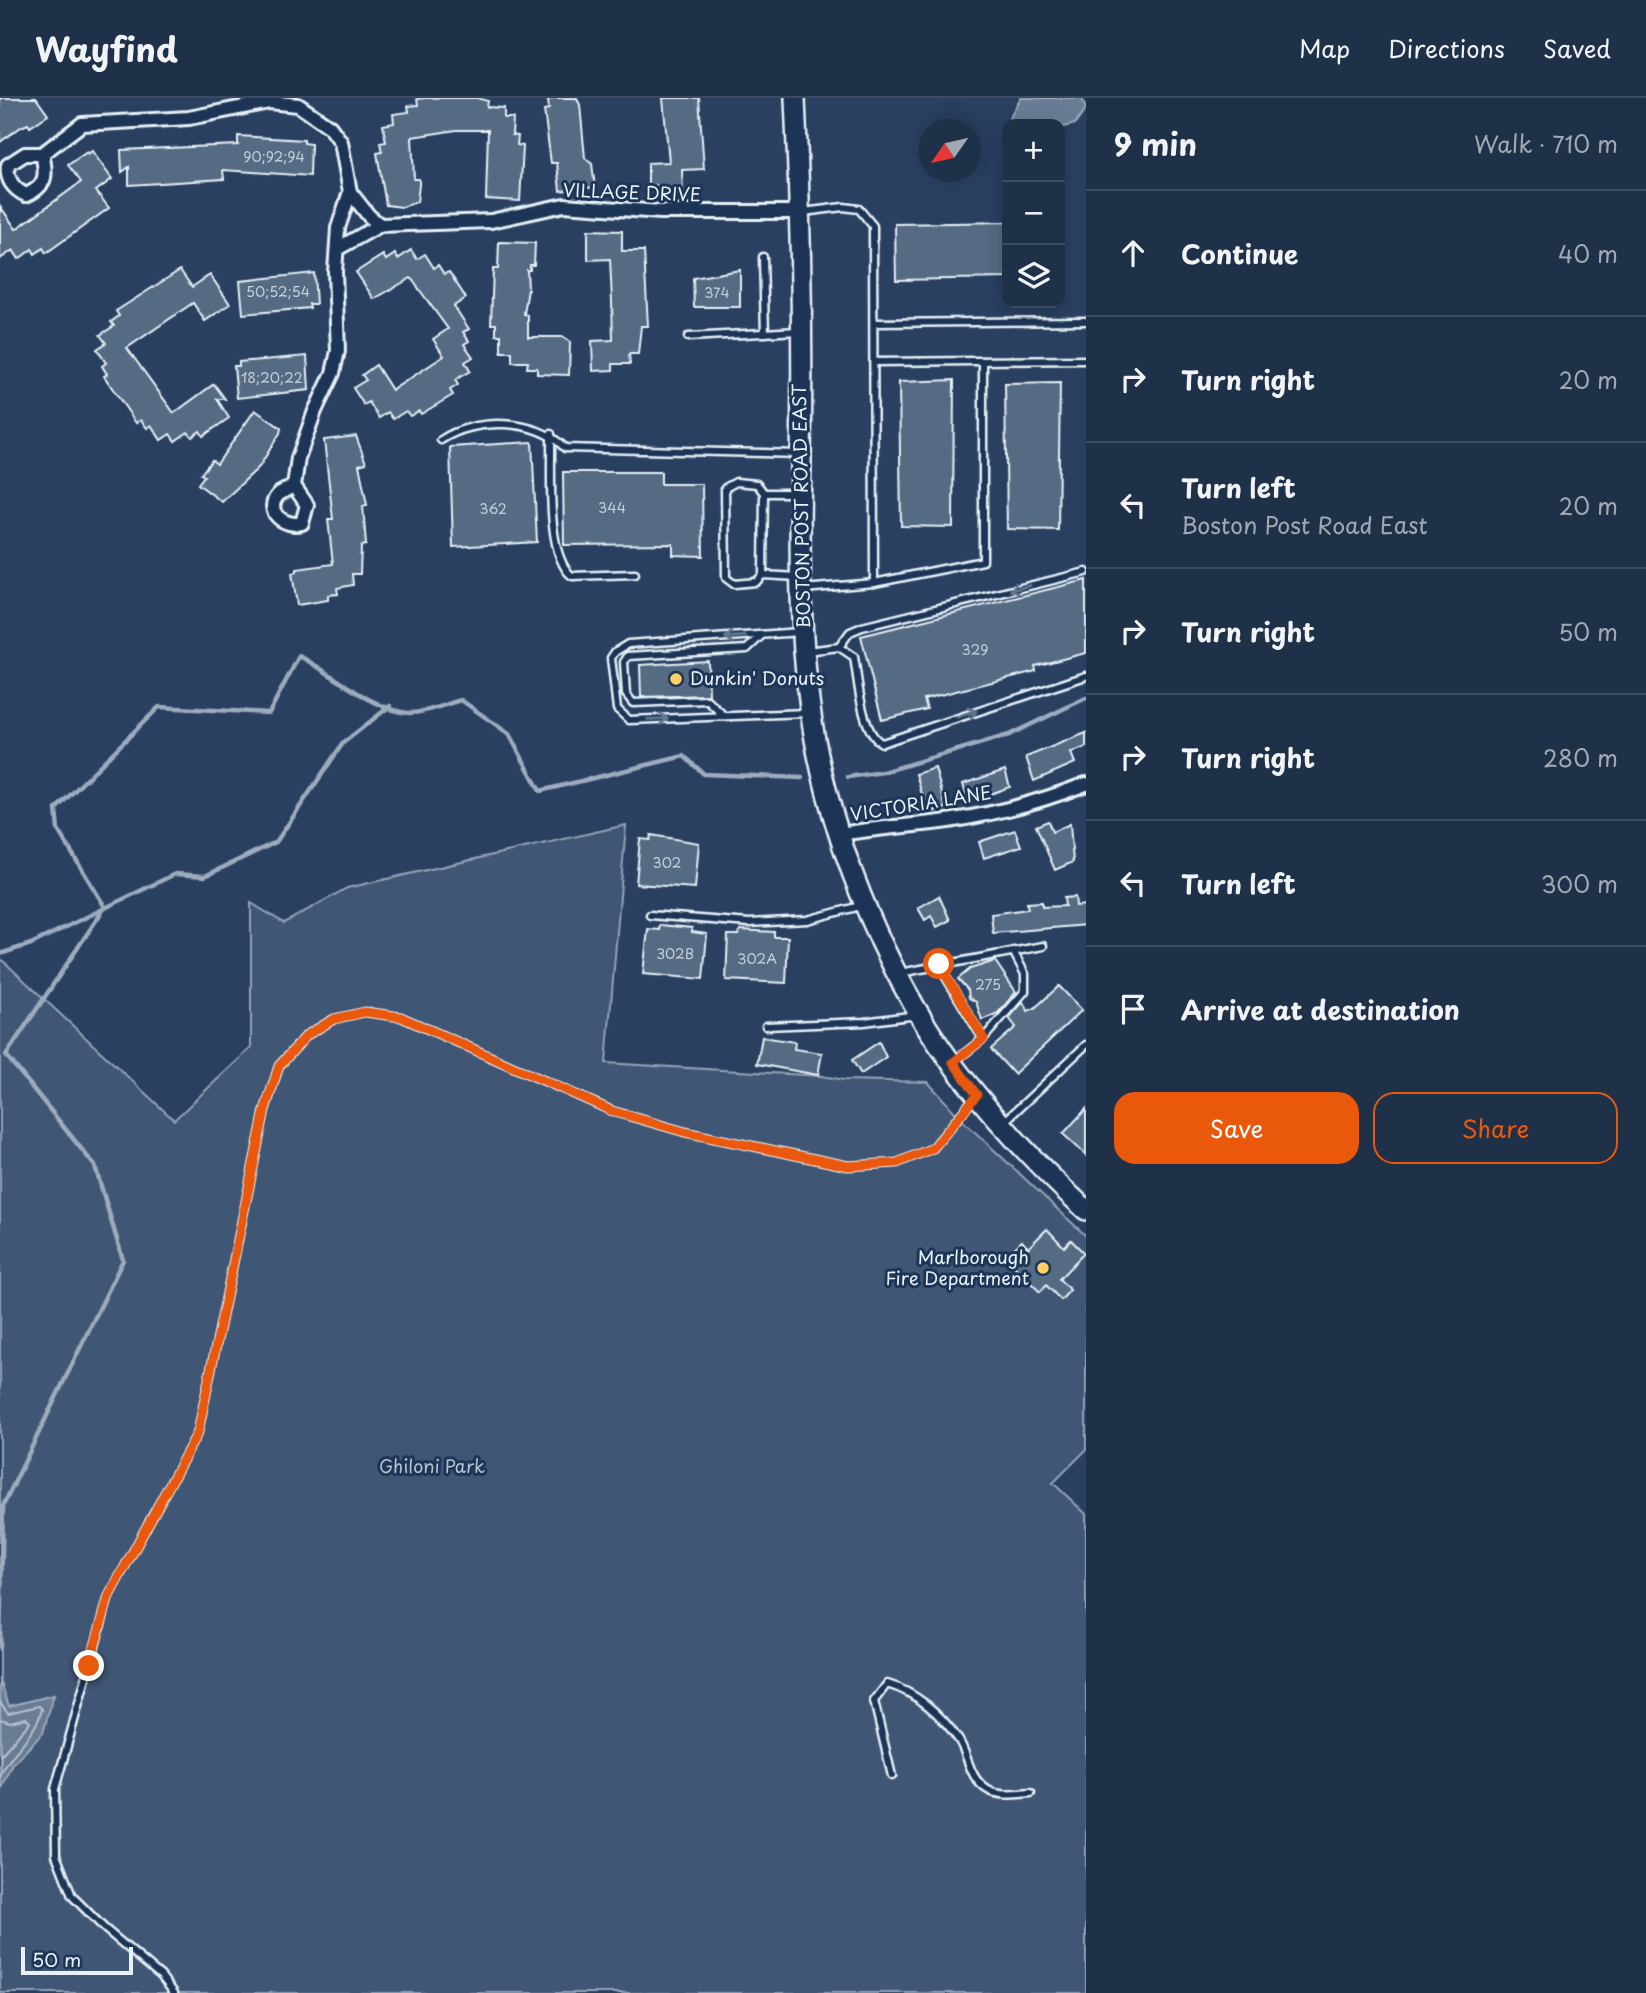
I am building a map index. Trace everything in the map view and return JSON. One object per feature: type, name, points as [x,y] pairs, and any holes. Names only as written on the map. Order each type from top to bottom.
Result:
[{"type":"main road","name":"BOSTON POST ROAD EAST","points":[[795,98],[801,212],[800,583],[811,712],[821,765],[866,905],[898,973],[922,1014],[977,1095],[1086,1210]]},
{"type":"street","points":[[43,154],[82,124],[189,118],[269,102],[298,105],[330,127],[341,142],[351,192],[369,216],[380,225]]},
{"type":"street","points":[[294,486],[298,458],[315,411],[333,373],[338,351],[337,249],[341,214],[351,192]]},
{"type":"street","name":"VILLAGE DRIVE","points":[[337,249],[380,225],[491,221],[564,205],[661,212],[801,212]]},
{"type":"street","name":"VICTORIA LANE","points":[[841,834],[891,825],[954,820],[1010,807],[1086,784]]},
{"type":"lane","points":[[801,212],[843,207],[859,209],[873,226],[874,583]]},
{"type":"lane","points":[[763,257],[765,333]]},
{"type":"lane","points":[[874,323],[1086,321]]},
{"type":"lane","points":[[688,337],[800,331]]},
{"type":"lane","points":[[874,362],[1086,360]]},
{"type":"lane","points":[[763,575],[800,583],[874,583],[983,561],[983,361]]},
{"type":"lane","points":[[441,440],[458,429],[478,425],[529,428],[551,434],[565,448],[801,454]]},
{"type":"lane","points":[[551,434],[555,544],[565,571],[572,576],[635,574]]},
{"type":"lane","points":[[736,482],[757,484],[764,493],[763,575],[756,582],[734,584],[726,578],[725,488],[736,482]]},
{"type":"lane","points":[[764,493],[800,494]]},
{"type":"lane","points":[[839,647],[850,632],[862,627],[1086,572]]},
{"type":"lane","points":[[811,712],[629,720],[617,709],[611,659],[619,648],[628,645],[762,635],[839,647],[854,657],[867,724],[875,740],[882,743],[1086,676]]},
{"type":"lane","points":[[724,716],[707,700],[633,703],[626,694],[624,662],[628,656],[747,649],[762,635]]},
{"type":"lane","points":[[650,915],[748,923],[807,920],[866,905]]},
{"type":"lane","points":[[898,973],[1043,946]]},
{"type":"lane","points":[[953,1062],[984,1039],[1025,991],[1025,974],[1013,951]]},
{"type":"lane","points":[[939,964],[984,1039]]},
{"type":"lane","points":[[174,1993],[161,1976],[104,1928],[72,1896],[56,1855],[55,1789],[109,1596],[198,1432],[265,1110],[279,1066],[307,1035],[334,1019],[365,1012],[401,1017],[612,1111],[685,1132],[848,1166],[897,1163],[933,1148],[977,1095]]},
{"type":"lane","points":[[766,1026],[864,1022],[922,1014]]},
{"type":"lane","points":[[1003,1123],[1086,1045]]},
{"type":"lane","points":[[892,1776],[874,1701],[887,1684],[918,1697],[945,1724],[959,1741],[971,1772],[988,1790],[1005,1794],[1031,1793]]},
{"type":"green space","name":"Ghiloni Park","points":[[626,825],[606,1063],[822,1076],[844,1080],[928,1082],[960,1118],[1086,1236],[1086,1450],[1053,1483],[1086,1514],[1086,1993],[0,1993],[0,958],[174,1120],[251,1048],[251,903],[284,923],[347,888]]},
{"type":"water","points":[[1021,98],[1082,98],[1086,109],[1075,124],[1065,126],[1065,119],[1009,119]]},
{"type":"water","points":[[0,1680],[9,1706],[54,1695],[43,1733],[13,1764],[1,1790]]},
{"type":"building","points":[[0,98],[36,98],[48,115],[30,127],[28,124],[21,127],[0,142]]},
{"type":"building","points":[[477,98],[488,101],[487,107],[504,108],[504,118],[513,118],[512,135],[518,136],[517,145],[523,146],[520,201],[486,199],[488,130],[456,130],[412,137],[414,179],[419,179],[417,202],[402,207],[386,205],[377,153],[382,152],[380,143],[386,142],[383,125],[394,123],[393,114],[409,112],[408,106],[418,105],[417,99]]},
{"type":"building","points":[[577,98],[585,158],[592,164],[595,187],[560,191],[557,163],[551,163],[544,110],[549,109],[548,100]]},
{"type":"building","points":[[663,98],[699,98],[704,169],[682,170],[683,192],[656,193],[656,185],[648,185],[648,163],[669,162]]},
{"type":"building","points":[[238,136],[304,140],[304,143],[311,144],[310,176],[223,170],[224,179],[129,185],[129,167],[122,172],[121,150],[238,145]]},
{"type":"building","points":[[92,151],[112,179],[96,191],[109,208],[46,253],[43,248],[35,254],[32,249],[19,259],[13,250],[0,259],[0,206],[16,229],[81,182],[68,165]]},
{"type":"building","points":[[1002,222],[1002,278],[896,280],[895,224]]},
{"type":"building","points":[[588,230],[622,231],[622,251],[644,251],[648,326],[641,326],[638,354],[629,354],[630,364],[613,364],[613,370],[593,371],[592,341],[613,340],[612,302],[610,259],[588,260]]},
{"type":"building","points":[[499,242],[535,243],[534,265],[530,265],[530,270],[527,270],[528,289],[524,314],[528,315],[528,337],[562,337],[570,342],[569,375],[537,374],[537,368],[527,368],[528,362],[512,362],[512,352],[501,352],[501,335],[496,335],[496,324],[491,324],[493,269],[498,269]]},
{"type":"building","points":[[411,250],[417,259],[425,254],[434,268],[438,265],[444,274],[449,272],[466,298],[454,306],[469,329],[463,332],[469,341],[464,344],[473,357],[465,362],[470,371],[455,380],[458,385],[450,390],[453,395],[421,414],[419,411],[410,416],[406,411],[393,419],[388,412],[379,418],[369,402],[364,405],[353,388],[366,380],[362,375],[376,365],[392,390],[444,356],[433,339],[448,329],[411,278],[374,299],[356,272],[383,255],[386,260],[395,254],[398,259]]},
{"type":"building","points":[[180,270],[192,287],[210,275],[230,304],[205,321],[193,303],[127,348],[174,413],[214,384],[225,399],[217,399],[229,418],[203,436],[200,431],[192,437],[188,432],[175,441],[170,434],[161,440],[151,425],[147,428],[141,420],[136,423],[104,376],[107,374],[102,366],[106,363],[97,349],[106,343],[100,335],[114,326],[111,322],[119,316],[116,311]]},
{"type":"building","points":[[740,270],[740,307],[694,307],[693,278]]},
{"type":"building","points":[[314,273],[316,304],[309,304],[310,308],[243,314],[240,281]]},
{"type":"building","points":[[307,356],[309,390],[237,398],[234,366],[239,366],[239,362]]},
{"type":"building","points":[[954,380],[953,527],[901,526],[899,382]]},
{"type":"building","points":[[1060,383],[1058,530],[1007,529],[1005,384]]},
{"type":"building","points":[[255,410],[281,428],[280,433],[259,467],[222,502],[198,484],[204,476],[201,474],[212,460],[217,464]]},
{"type":"building","points":[[356,436],[366,463],[359,465],[367,505],[363,506],[366,545],[361,546],[360,574],[352,574],[353,585],[337,588],[338,594],[328,595],[328,600],[297,605],[292,573],[297,572],[297,569],[333,564],[328,519],[333,519],[324,440]]},
{"type":"building","points":[[532,442],[537,542],[453,547],[450,447]]},
{"type":"building","points":[[563,472],[661,472],[661,484],[702,484],[703,556],[673,555],[673,544],[564,545]]},
{"type":"building","points":[[1086,580],[1086,653],[1035,666],[1036,671],[924,699],[927,709],[882,720],[861,636]]},
{"type":"building","name":"Dunkin' Donuts","points":[[708,661],[709,695],[641,697],[640,665]]},
{"type":"building","points":[[1086,733],[1086,747],[1071,753],[1075,763],[1034,781],[1026,757]]},
{"type":"building","points":[[935,768],[946,808],[935,811],[932,799],[924,801],[916,774]]},
{"type":"building","points":[[1005,770],[1010,787],[968,802],[963,784]]},
{"type":"building","points":[[1048,821],[1052,832],[1070,824],[1073,862],[1055,870],[1036,826]]},
{"type":"building","points":[[1015,830],[1021,846],[984,858],[979,842]]},
{"type":"building","points":[[651,835],[699,843],[695,888],[636,884],[640,839],[650,840]]},
{"type":"building","points":[[939,896],[950,920],[937,927],[931,916],[925,920],[918,908]]},
{"type":"building","points":[[1075,897],[1076,906],[1086,905],[1086,925],[993,933],[991,914],[1028,909],[1027,903],[1042,902],[1042,907],[1065,906],[1064,898]]},
{"type":"building","points":[[660,925],[692,928],[692,932],[707,934],[703,979],[643,974],[648,929],[659,930]]},
{"type":"building","points":[[740,930],[774,932],[774,937],[788,937],[786,983],[726,980],[728,935],[739,935]]},
{"type":"building","points":[[995,961],[1016,992],[998,1013],[982,1020],[976,1002],[969,998],[968,990],[958,979],[970,969]]},
{"type":"building","points":[[1059,986],[1082,1010],[1014,1074],[991,1049],[1016,1027],[1009,1018],[1023,1002],[1028,1011],[1035,1008]]},
{"type":"building","points":[[762,1037],[795,1042],[794,1049],[822,1053],[818,1075],[757,1064]]},
{"type":"building","points":[[879,1042],[886,1057],[861,1074],[852,1060]]},
{"type":"building","points":[[1086,1109],[1086,1155],[1063,1134]]},
{"type":"building","name":"Marlborough Fire Department","points":[[1047,1229],[1064,1247],[1071,1240],[1084,1253],[1059,1279],[1070,1290],[1061,1300],[1046,1285],[1040,1292],[1005,1257],[1022,1241],[1028,1248]]},
{"type":"waterway","points":[[0,1647],[3,1506],[123,1260],[95,1166],[6,1055],[105,907],[58,830],[56,809],[159,707],[269,713],[299,656],[367,698],[396,711],[421,712],[461,700],[509,734],[540,791],[684,756],[704,774],[802,778]]},
{"type":"waterway","points":[[848,777],[883,772],[1009,735],[1086,698]]},
{"type":"waterway","points":[[0,954],[31,944],[175,874],[205,876],[276,842],[343,743],[390,706]]},
{"type":"place","name":"Dunkin' Donuts","points":[[676,679]]},
{"type":"place","name":"Marlborough Fire Department","points":[[1043,1268]]},
{"type":"route","points":[[89,1666],[109,1596],[198,1432],[265,1110],[279,1066],[307,1035],[334,1019],[365,1012],[401,1017],[612,1111],[685,1132],[848,1166],[897,1163],[933,1148],[977,1095],[953,1062],[984,1039],[939,964]]}]
